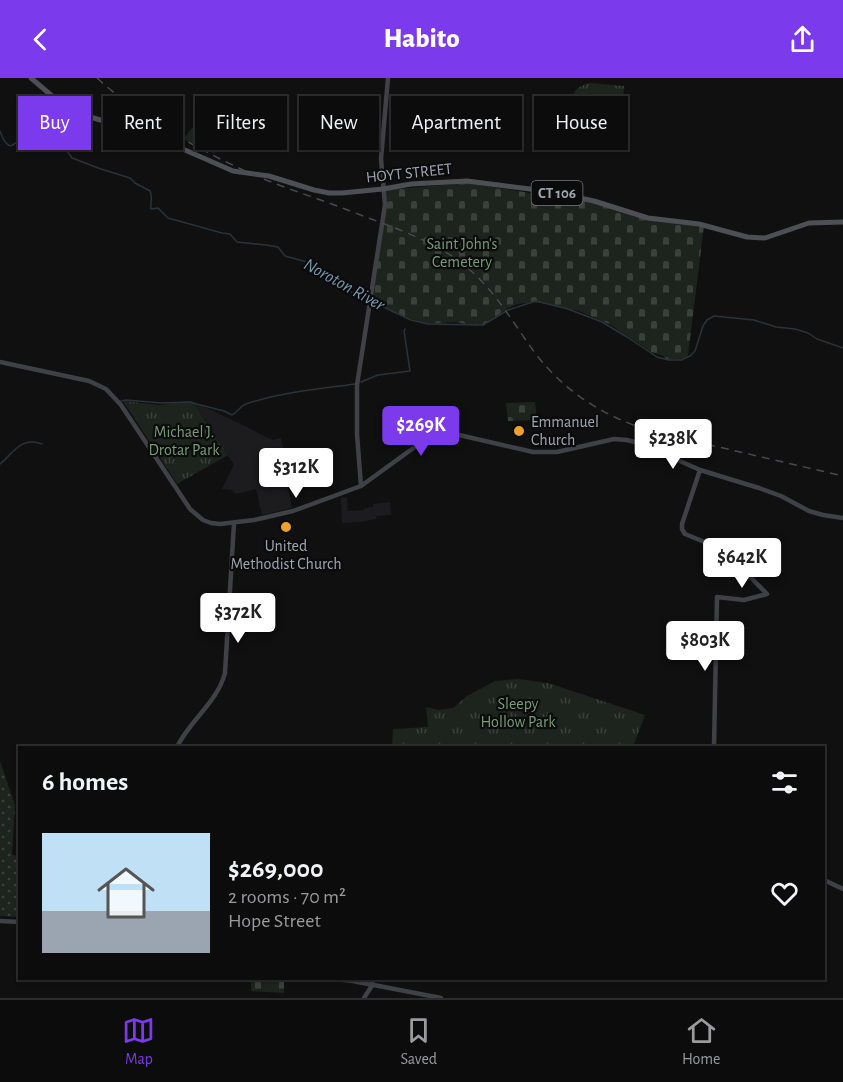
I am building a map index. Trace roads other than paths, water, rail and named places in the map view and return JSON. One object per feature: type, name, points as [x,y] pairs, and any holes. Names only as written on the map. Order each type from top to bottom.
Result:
[{"type":"main road","name":"HOYT STREET","points":[[31,78],[58,101],[78,113],[169,143],[233,171],[269,176],[314,190],[342,193],[411,184],[467,181],[533,189],[594,201],[648,218],[699,224],[755,238],[765,238],[809,223],[843,222]]},
{"type":"main road","points":[[361,486],[357,434],[357,385],[385,205],[381,159],[388,78]]},
{"type":"main road","points":[[0,362],[74,377],[103,387],[122,405],[195,514],[211,523],[264,519],[361,486],[423,441],[445,434],[455,434],[546,453],[614,439],[627,440],[642,444],[700,470],[781,496],[809,511],[843,518]]},
{"type":"main road","points":[[700,470],[682,529],[685,534],[728,554],[767,594],[744,600],[717,597],[714,746]]},
{"type":"main road","points":[[177,746],[183,734],[218,691],[225,673],[234,523]]},
{"type":"main road","points":[[825,880],[843,889]]},
{"type":"main road","points":[[0,921],[18,922]]},
{"type":"main road","points":[[341,980],[441,998]]},
{"type":"main road","points":[[364,998],[373,984]]},
{"type":"waterway","name":"Noroton River","points":[[0,131],[6,144],[10,146],[28,130],[32,131],[65,148],[72,158],[130,178],[150,191],[151,209],[158,208],[168,218],[230,234],[237,242],[278,247],[285,256],[314,264],[349,291],[369,300]]},
{"type":"waterway","name":"Noroton River","points":[[373,302],[411,320],[428,324],[483,325],[508,310],[536,301],[568,309],[602,322],[657,357],[668,360],[681,360],[690,356],[695,351],[703,326],[714,316],[754,320],[776,327],[795,329],[843,348]]},
{"type":"waterway","points":[[361,382],[378,375],[410,371],[405,329]]},
{"type":"waterway","points":[[121,401],[189,402],[232,415],[244,405],[259,400],[300,391],[355,384]]},
{"type":"waterway","points":[[0,464],[19,446],[29,442],[42,444]]},
{"type":"railway","points":[[97,78],[148,118],[223,160],[268,181],[402,231],[456,259],[480,279],[509,315],[535,353],[559,380],[601,410],[650,431],[843,476]]},
{"type":"place","name":"Emmanuel Church","points":[[519,431]]},
{"type":"place","name":"United Methodist Church","points":[[286,527]]},
{"type":"park label","name":"Saint John's Cemetery","points":[[462,253]]},
{"type":"park label","name":"Michael J. Drotar Park","points":[[184,441]]},
{"type":"park label","name":"Sleepy Hollow Park","points":[[518,713]]}]
